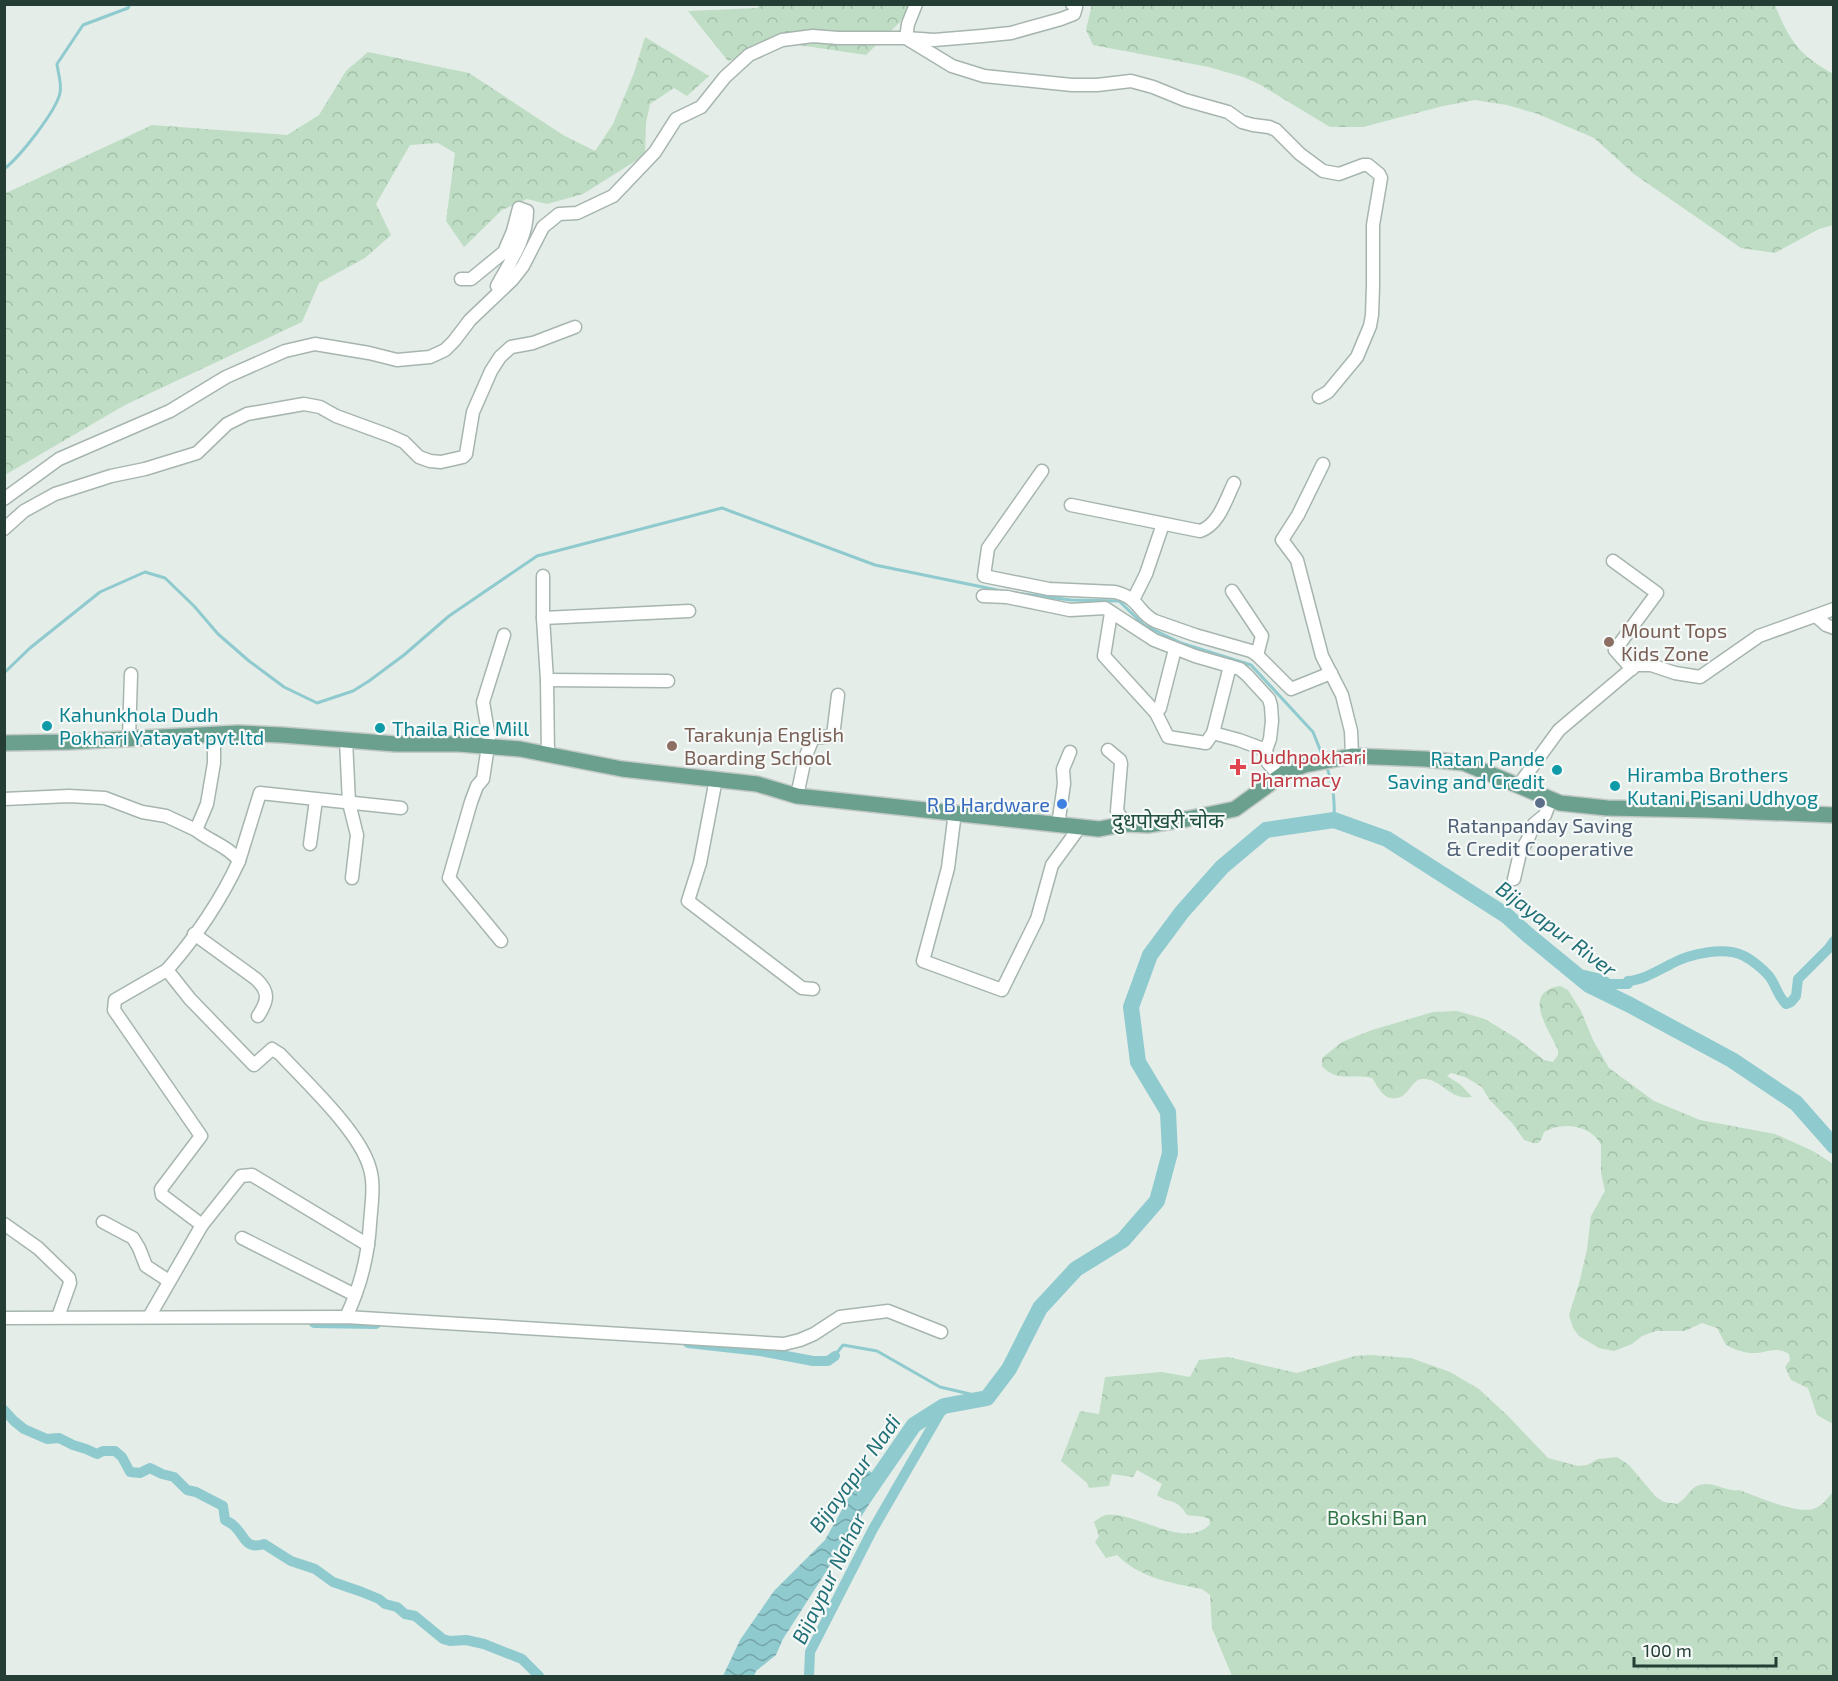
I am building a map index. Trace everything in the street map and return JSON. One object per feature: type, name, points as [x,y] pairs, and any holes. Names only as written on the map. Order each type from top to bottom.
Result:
[{"type":"main road","points":[[4,743],[214,734],[282,735],[396,744],[487,746],[520,749],[622,769],[757,784],[797,796],[1099,829],[1125,824],[1148,825],[1235,809],[1292,769],[1352,756],[1455,762],[1481,769],[1560,803],[1607,808],[1833,816]]},
{"type":"street","points":[[906,38],[908,24],[916,4]]},
{"type":"street","points":[[4,499],[59,459],[170,411],[226,377],[285,351],[315,344],[398,360],[430,357],[445,350],[470,320],[524,266],[543,227],[559,214],[577,213],[614,196],[655,152],[676,119],[701,107],[724,77],[750,56],[782,40],[813,36],[933,40],[1011,33],[1074,14],[1076,7],[1072,4]]},
{"type":"street","points":[[906,38],[952,66],[984,76],[1072,85],[1131,81],[1153,87],[1185,100],[1228,112],[1242,122],[1276,130],[1300,154],[1323,171],[1340,174],[1363,165],[1371,167],[1381,178],[1373,225],[1371,323],[1357,357],[1328,392],[1320,397]]},
{"type":"street","points":[[461,279],[471,279],[504,252],[519,208],[527,211],[527,220],[521,243],[497,286],[502,289]]},
{"type":"street","points":[[4,530],[24,511],[55,494],[197,453],[227,424],[248,414],[304,404],[320,407],[336,416],[404,442],[419,457],[430,461],[441,462],[464,457],[473,412],[491,370],[500,357],[511,347],[533,343],[575,327]]},
{"type":"street","points":[[1323,464],[1298,515],[1282,540],[1297,560],[1322,656],[1342,695],[1351,731],[1352,756]]},
{"type":"street","points":[[1042,471],[988,548],[984,576],[1049,589],[1124,594],[1134,600],[1149,618],[1155,621],[1251,651],[1291,689],[1331,673]]},
{"type":"street","points":[[1071,505],[1204,530],[1213,524],[1234,483]]},
{"type":"street","points":[[1134,600],[1146,574],[1163,524]]},
{"type":"street","points":[[1613,561],[1657,593],[1615,650],[1632,669]]},
{"type":"street","points":[[543,576],[548,755]]},
{"type":"street","points":[[1232,591],[1262,636],[1257,655]]},
{"type":"street","points":[[983,596],[1007,597],[1070,610],[1104,608],[1154,640],[1175,649],[1240,669],[1269,699],[1272,721],[1266,750],[1268,763],[1280,776]]},
{"type":"street","points":[[1518,786],[1558,730],[1636,665],[1651,665],[1675,673],[1700,677],[1759,636],[1833,609]]},
{"type":"street","points":[[543,618],[689,611]]},
{"type":"street","points":[[1111,613],[1104,656],[1156,713],[1168,737],[1206,743],[1213,734],[1230,666]]},
{"type":"street","points":[[1816,616],[1833,628]]},
{"type":"street","points":[[501,941],[449,878],[471,802],[477,786],[483,779],[489,738],[483,702],[504,635]]},
{"type":"street","points":[[1156,713],[1160,708],[1175,649]]},
{"type":"street","points":[[129,738],[131,674]]},
{"type":"street","points":[[547,680],[668,681]]},
{"type":"street","points":[[797,796],[805,758],[813,738],[833,736],[838,695]]},
{"type":"street","points":[[196,830],[207,804],[214,763],[214,734]]},
{"type":"street","points":[[1213,734],[1266,750]]},
{"type":"street","points":[[346,740],[349,803],[357,835],[352,878]]},
{"type":"street","points":[[1108,750],[1120,759],[1117,811],[1125,824]]},
{"type":"street","points":[[1059,825],[1064,784],[1063,769],[1070,752]]},
{"type":"street","points":[[716,779],[700,863],[688,901],[807,989]]},
{"type":"street","points":[[202,1226],[160,1192],[201,1136],[114,1011],[115,1000],[166,970],[227,888],[239,861],[260,794],[401,808]]},
{"type":"street","points":[[4,799],[69,796],[105,798],[142,812],[166,816],[196,830],[234,854],[239,861]]},
{"type":"street","points":[[310,844],[316,800]]},
{"type":"street","points":[[1514,879],[1520,853],[1534,824],[1545,815],[1551,800]]},
{"type":"street","points":[[955,812],[948,868],[923,961],[1002,990],[1037,919],[1052,865],[1079,828]]},
{"type":"street","points":[[194,934],[264,986],[265,1005],[258,1016]]},
{"type":"street","points":[[166,970],[190,999],[254,1065],[272,1049],[280,1054],[343,1123],[360,1147],[370,1168],[373,1182],[368,1245],[362,1276],[346,1317]]},
{"type":"street","points":[[149,1317],[202,1226],[241,1176],[252,1175],[368,1245]]},
{"type":"street","points":[[103,1222],[133,1238],[146,1266],[169,1281]]},
{"type":"street","points":[[4,1224],[38,1248],[69,1278],[70,1283],[58,1317]]},
{"type":"street","points":[[242,1238],[355,1295]]},
{"type":"street","points":[[4,1318],[346,1317],[784,1344],[814,1334],[840,1317],[888,1311],[941,1332]]},
{"type":"green space","points":[[762,4],[913,5],[899,23],[866,55],[785,43],[728,61],[688,11],[757,8]]},
{"type":"green space","points":[[1092,4],[1775,5],[1784,26],[1803,53],[1833,74],[1833,225],[1819,229],[1775,253],[1741,248],[1634,174],[1594,138],[1538,114],[1507,105],[1475,100],[1363,127],[1330,127],[1259,84],[1243,77],[1209,67],[1093,45],[1086,30]]},
{"type":"green space","points":[[645,37],[709,76],[687,96],[674,88],[650,104],[646,123],[645,155],[583,194],[547,204],[527,199],[502,210],[464,247],[446,221],[455,153],[438,143],[410,145],[376,204],[391,235],[365,258],[319,283],[302,322],[125,405],[5,475],[4,194],[152,125],[287,135],[319,115],[346,71],[368,52],[469,73],[563,135],[595,151],[613,124],[634,73]]},
{"type":"green space","points":[[1560,986],[1568,990],[1581,1011],[1593,1040],[1609,1068],[1654,1101],[1700,1120],[1775,1134],[1813,1151],[1833,1164],[1833,1424],[1817,1415],[1808,1388],[1791,1380],[1785,1367],[1790,1360],[1789,1354],[1779,1350],[1750,1353],[1735,1349],[1726,1345],[1717,1328],[1702,1323],[1685,1331],[1656,1331],[1614,1351],[1599,1348],[1579,1336],[1573,1328],[1569,1315],[1587,1249],[1591,1216],[1605,1191],[1601,1173],[1601,1145],[1591,1133],[1568,1126],[1544,1132],[1538,1143],[1524,1140],[1513,1124],[1489,1099],[1482,1087],[1465,1077],[1451,1073],[1447,1076],[1461,1085],[1472,1097],[1457,1096],[1435,1082],[1421,1079],[1401,1097],[1391,1098],[1382,1093],[1372,1078],[1339,1076],[1322,1066],[1322,1058],[1342,1042],[1372,1030],[1433,1012],[1457,1011],[1485,1019],[1516,1038],[1544,1060],[1553,1062],[1558,1055],[1558,1050],[1541,1013],[1540,1004],[1542,996],[1548,990]]},
{"type":"green space","name":"Bokshi Ban","points":[[1355,1356],[1411,1358],[1450,1372],[1479,1389],[1548,1458],[1578,1466],[1587,1465],[1598,1459],[1617,1457],[1629,1465],[1656,1497],[1664,1502],[1677,1504],[1695,1487],[1707,1484],[1728,1490],[1739,1490],[1789,1507],[1809,1510],[1821,1505],[1833,1492],[1833,1676],[1232,1676],[1212,1628],[1210,1595],[1202,1589],[1168,1582],[1146,1574],[1117,1555],[1106,1558],[1095,1542],[1099,1536],[1094,1522],[1106,1515],[1118,1515],[1174,1532],[1188,1533],[1200,1531],[1210,1524],[1209,1519],[1187,1515],[1176,1503],[1157,1495],[1162,1484],[1137,1470],[1133,1477],[1112,1474],[1109,1486],[1089,1488],[1087,1483],[1061,1461],[1080,1411],[1099,1414],[1105,1377],[1162,1372],[1190,1377],[1199,1360],[1228,1357],[1297,1373]]},
{"type":"water","points":[[868,1470],[884,1481],[783,1639],[776,1655],[756,1671],[754,1676],[723,1676],[740,1640],[774,1591],[825,1540],[849,1497]]},
{"type":"waterway","points":[[4,169],[28,144],[52,111],[60,93],[57,64],[83,25],[128,8],[130,4]]},
{"type":"waterway","points":[[4,673],[30,648],[100,592],[145,572],[165,578],[194,606],[218,634],[249,661],[284,687],[317,703],[353,691],[369,681],[404,655],[449,616],[537,556],[722,508],[875,565],[1002,591]]},
{"type":"waterway","points":[[1015,593],[1071,600],[1119,601],[1144,625],[1181,643],[1251,665],[1313,732],[1323,757]]},
{"type":"waterway","points":[[1326,766],[1331,779],[1334,820]]},
{"type":"waterway","name":"Bijayapur Nadi","points":[[865,1496],[914,1425],[944,1406],[987,1398],[1009,1369],[1040,1308],[1076,1269],[1123,1240],[1157,1201],[1170,1153],[1168,1112],[1138,1062],[1131,1007],[1150,955],[1182,912],[1222,867],[1266,830],[1334,820],[1387,839],[1507,916],[1589,985],[1732,1060],[1796,1103],[1834,1146]]},
{"type":"waterway","name":"Bijayapur River","points":[[1574,973],[1601,979],[1609,984],[1628,984],[1628,981],[1645,977],[1687,957],[1707,952],[1736,953],[1750,960],[1769,976],[1786,1004],[1796,996],[1798,979],[1834,941]]},
{"type":"waterway","points":[[314,1323],[376,1324]]},
{"type":"waterway","points":[[688,1343],[760,1351],[813,1361],[828,1361],[835,1356]]},
{"type":"waterway","points":[[835,1355],[843,1345],[877,1351],[940,1387],[987,1398]]},
{"type":"waterway","name":"Bijaypur Nahar","points":[[809,1676],[810,1652],[873,1529],[944,1406]]},
{"type":"waterway","points":[[4,1410],[24,1429],[47,1439],[59,1438],[97,1454],[103,1451],[115,1451],[122,1457],[130,1472],[140,1473],[150,1468],[174,1477],[187,1490],[196,1492],[223,1506],[225,1520],[233,1525],[249,1544],[264,1544],[291,1561],[315,1569],[333,1582],[397,1607],[405,1614],[415,1616],[443,1639],[484,1644],[522,1659],[539,1676]]},
{"type":"place","name":"Mount Tops Kids Zone","points":[[1609,642]]},
{"type":"place","name":"Kahunkhola Dudh Pokhari Yatayat pvt.ltd","points":[[47,726]]},
{"type":"place","name":"Thaila Rice Mill","points":[[380,728]]},
{"type":"place","name":"Tarakunja English Boarding School","points":[[672,746]]},
{"type":"place","name":"Dudhpokhari Pharmacy","points":[[1238,767]]},
{"type":"place","name":"Ratan Pande Saving and Credit","points":[[1557,770]]},
{"type":"place","name":"Hiramba Brothers Kutani Pisani Udhyog","points":[[1615,786]]},
{"type":"place","name":"Ratanpanday Saving & Credit Cooperative","points":[[1540,803]]},
{"type":"place","name":"R B Hardware","points":[[1062,804]]},
{"type":"district","name":"दुधपोखरी चोक","points":[[1168,819]]}]
